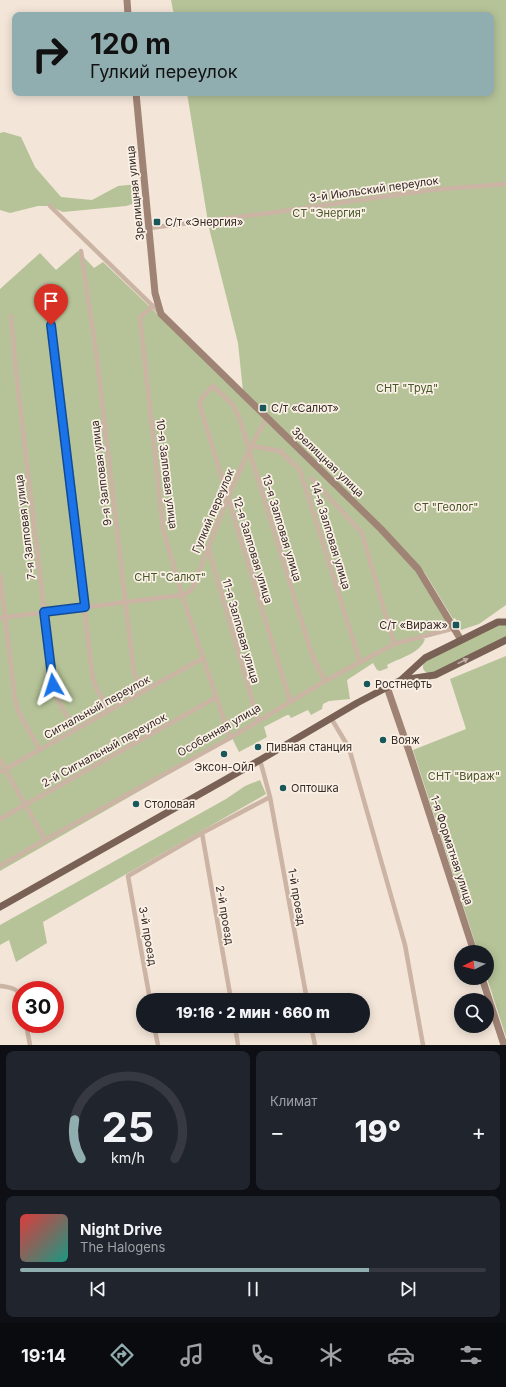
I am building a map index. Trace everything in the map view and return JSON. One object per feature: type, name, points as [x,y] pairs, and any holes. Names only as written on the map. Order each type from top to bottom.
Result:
[{"type":"main road","points":[[0,907],[260,760],[331,718],[401,680],[425,658],[498,622],[506,616]]},
{"type":"main road","points":[[498,622],[506,622]]},
{"type":"main road","points":[[401,680],[435,676],[506,640]]},
{"type":"main road","points":[[421,661],[420,669],[422,673],[428,676]]},
{"type":"street","points":[[127,0],[128,12]]},
{"type":"street","name":"Зрелищная улица","points":[[136,96],[155,293],[161,314]]},
{"type":"street","name":"3-й Июльский переулок","points":[[149,228],[270,213],[429,190],[506,184]]},
{"type":"street","name":"Зрелищная улица","points":[[50,206],[381,529],[418,569],[461,640]]},
{"type":"street","name":"9-я Залповая улица","points":[[81,251],[97,359],[134,673],[144,691]]},
{"type":"street","points":[[46,284],[92,673],[95,685],[109,711]]},
{"type":"street","name":"10-я Залповая улица","points":[[153,306],[140,317],[163,528],[182,595],[230,738]]},
{"type":"street","name":"7-я Залповая улица","points":[[11,316],[16,371],[55,695],[75,730]]},
{"type":"street","name":"13-я Залповая улица","points":[[213,386],[233,405],[240,417],[313,658],[325,681]]},
{"type":"street","name":"12-я Залповая улица","points":[[213,386],[199,403],[290,701]]},
{"type":"street","name":"Гулкий переулок","points":[[182,595],[190,592],[193,587],[228,497],[250,448],[267,417]]},
{"type":"street","name":"14-я Залповая улица","points":[[250,448],[280,451],[300,470],[360,662]]},
{"type":"street","points":[[311,478],[362,533],[394,644]]},
{"type":"street","name":"11-я Залповая улица","points":[[208,546],[258,721]]},
{"type":"street","points":[[0,575],[2,618],[15,699],[18,711],[40,750]]},
{"type":"street","points":[[2,618],[182,595]]},
{"type":"street","name":"Особенная улица","points":[[0,866],[230,738],[325,681],[394,644],[455,628]]},
{"type":"street","name":"Сигнальный переулок","points":[[0,772],[203,658]]},
{"type":"street","name":"1-я Форматная улица","points":[[387,687],[472,945]]},
{"type":"street","name":"2-й Сигнальный переулок","points":[[0,819],[217,697]]},
{"type":"street","points":[[331,718],[349,748],[405,945],[423,1045]]},
{"type":"street","points":[[0,760],[45,840]]},
{"type":"street","name":"1-й проезд","points":[[260,760],[270,797],[306,993]]},
{"type":"street","points":[[202,833],[270,797]]},
{"type":"street","name":"3-й проезд","points":[[149,993],[128,876],[202,833]]},
{"type":"street","name":"2-й проезд","points":[[202,833],[230,993]]},
{"type":"street","points":[[484,985],[504,1045]]},
{"type":"street","points":[[0,986],[12,987]]},
{"type":"street","points":[[28,1033],[30,1045]]},
{"type":"street","points":[[155,1033],[158,1045]]},
{"type":"street","points":[[236,1033],[238,1045]]},
{"type":"street","points":[[313,1033],[315,1045]]},
{"type":"green space","name":"СТ \"Энергия\"","points":[[171,0],[506,0],[506,605],[479,624],[461,630],[455,618],[453,619],[425,573],[243,391],[238,343],[209,228],[187,96],[494,96],[494,12],[173,12]]},
{"type":"green space","points":[[4,132],[21,137],[35,167],[61,197],[92,200],[118,186],[138,184],[139,202],[126,206],[63,212],[49,206],[38,206],[10,213],[0,210],[0,133]]},
{"type":"green space","name":"СНТ \"Салют\"","points":[[78,251],[94,268],[103,262],[242,395],[373,524],[420,575],[454,630],[420,639],[425,639],[419,648],[409,655],[387,665],[388,668],[380,671],[377,670],[373,663],[347,680],[350,699],[329,701],[323,704],[322,709],[311,715],[308,710],[291,718],[287,715],[264,727],[267,737],[239,752],[232,738],[0,871],[0,289],[40,253],[56,270]]},
{"type":"green space","points":[[499,624],[506,624],[506,638],[433,673],[427,673],[424,671],[423,666],[425,661]]},
{"type":"green space","name":"СНТ \"Вираж\"","points":[[506,656],[506,1037],[494,1000],[494,993],[492,993],[489,985],[494,985],[494,945],[476,945],[413,750],[466,729],[450,679]]},
{"type":"green space","points":[[260,780],[266,794],[43,922],[47,943],[16,962],[9,940],[0,945],[0,925],[226,799],[245,786]]},
{"type":"place","name":"С/т «Энергия»","points":[[157,222]]},
{"type":"place","name":"С/т «Салют»","points":[[263,408]]},
{"type":"place","name":"С/т «Вираж»","points":[[456,625]]},
{"type":"place","name":"Ростнефть","points":[[367,684]]},
{"type":"place","name":"Вояж","points":[[383,740]]},
{"type":"place","name":"Пивная станция","points":[[258,747]]},
{"type":"place","name":"Эксон-Ойл","points":[[224,754]]},
{"type":"place","name":"Оптошка","points":[[283,788]]},
{"type":"place","name":"Столовая","points":[[136,804]]},
{"type":"route","points":[[51,325],[85,607],[44,612],[53,685]]},
{"type":"park label","name":"СНТ \"Труд\"","points":[[407,388]]},
{"type":"park label","name":"СТ \"Геолог\"","points":[[446,507]]}]
